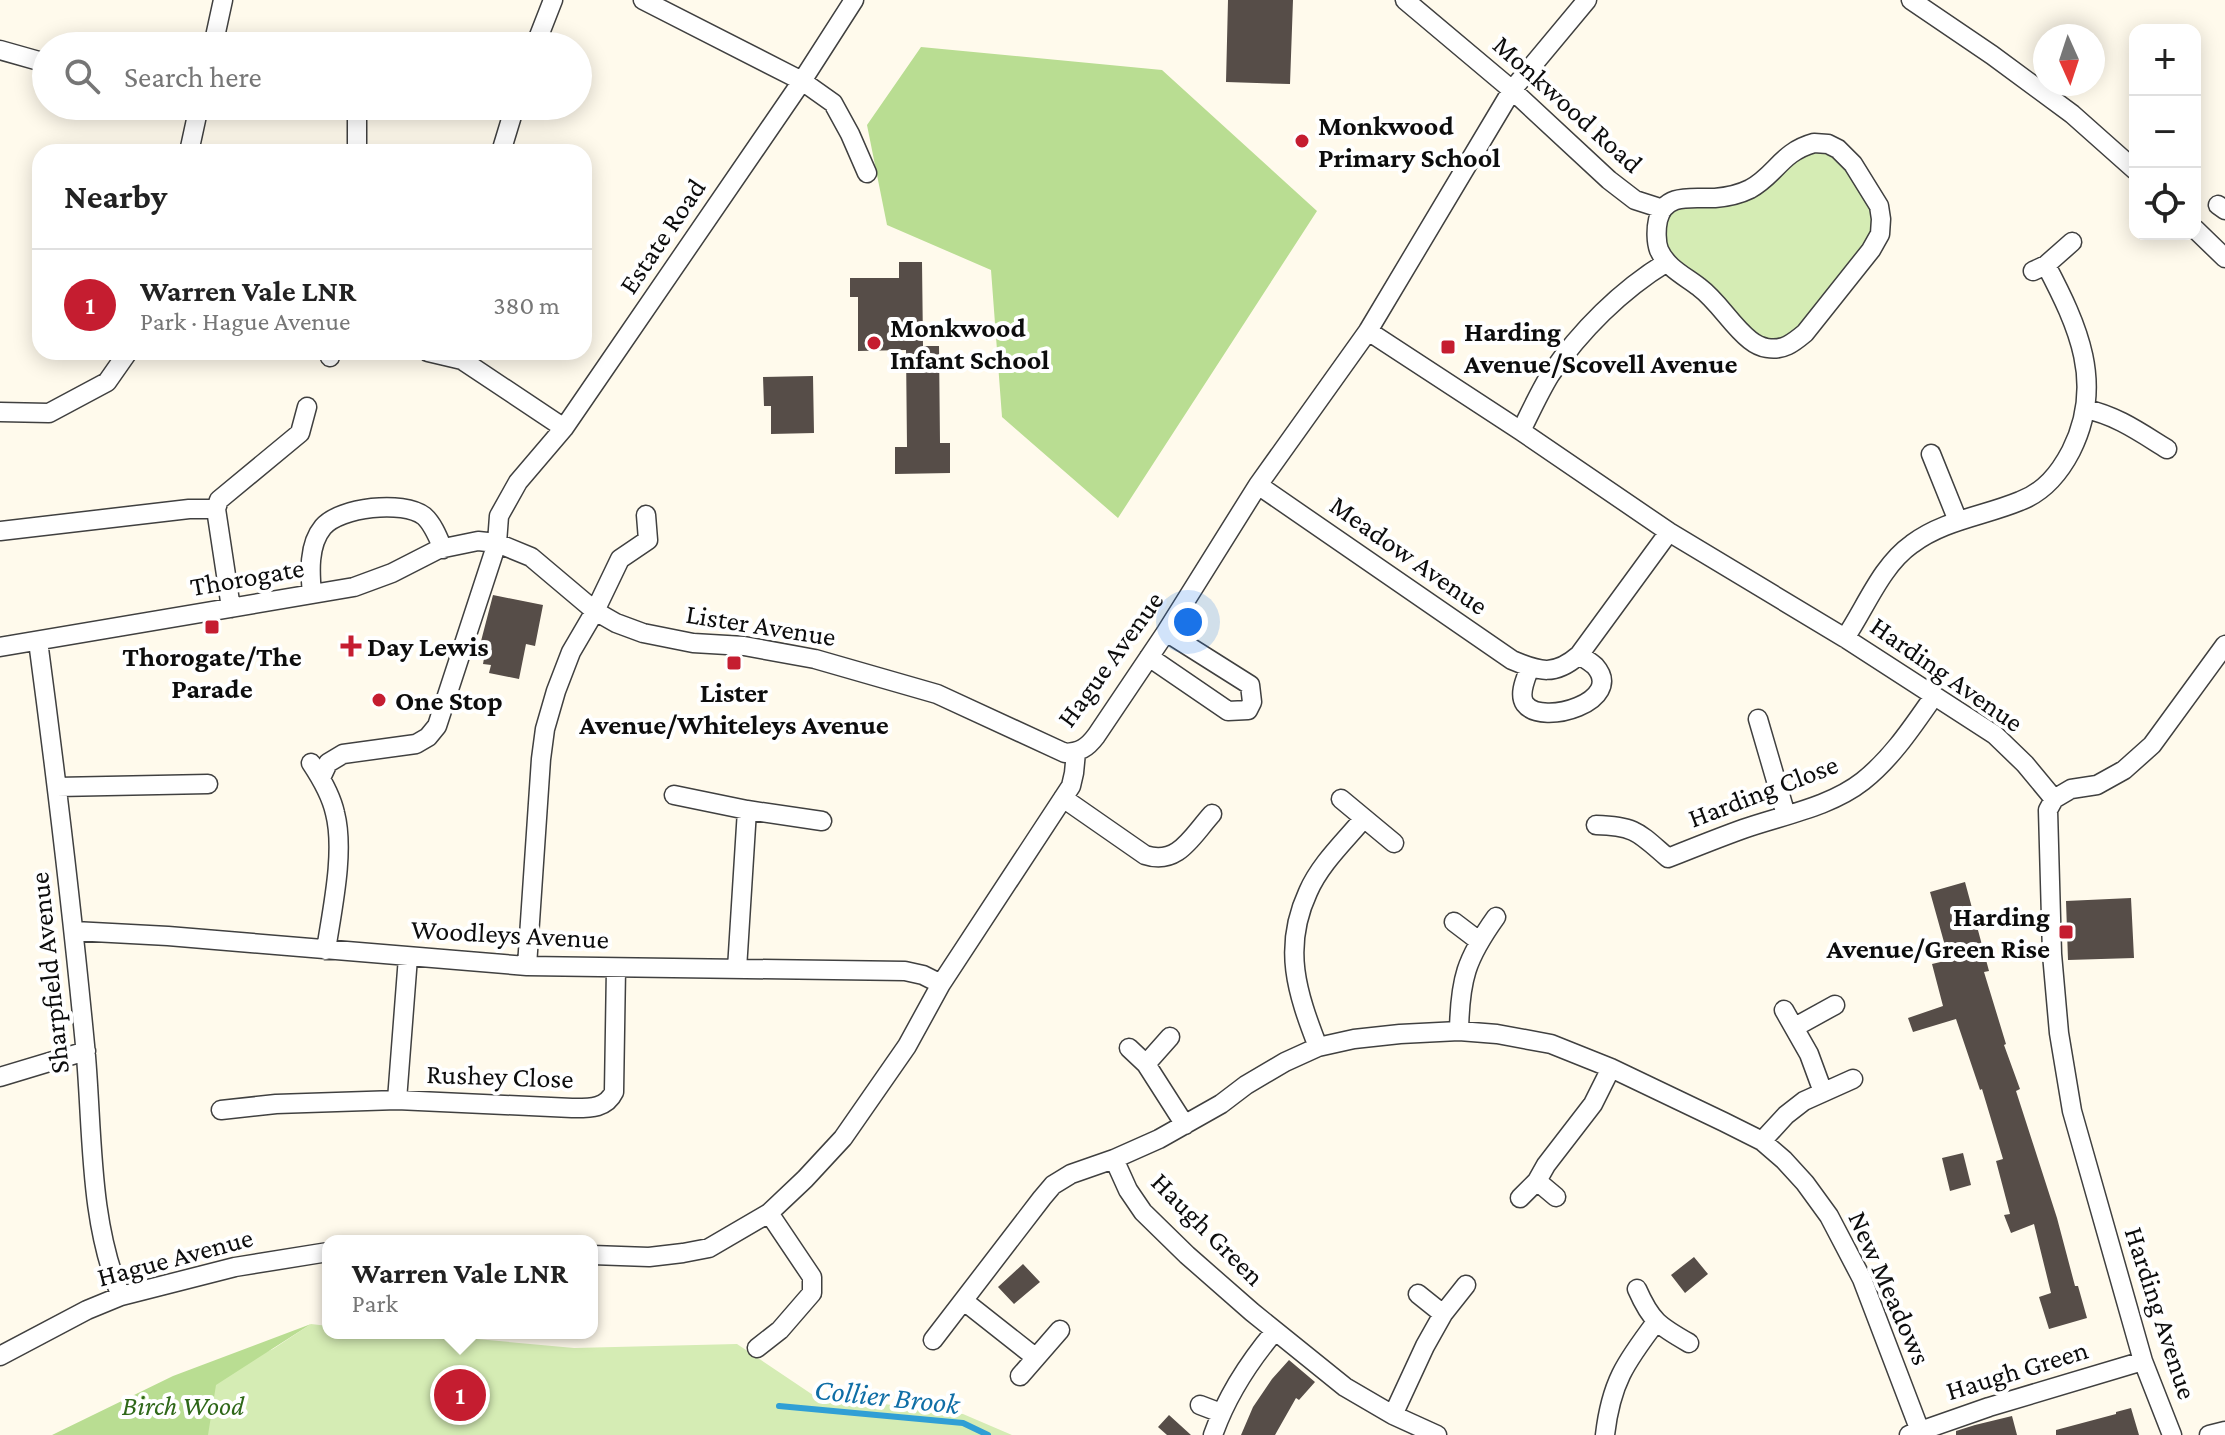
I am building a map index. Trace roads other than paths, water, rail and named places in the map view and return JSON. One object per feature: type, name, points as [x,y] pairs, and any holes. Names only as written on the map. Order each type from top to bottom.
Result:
[{"type":"street","points":[[216,32],[223,0]]},
{"type":"street","points":[[540,32],[553,0]]},
{"type":"street","points":[[643,0],[802,81],[833,103],[867,173]]},
{"type":"street","name":"Estate Road","points":[[326,950],[337,875],[339,833],[335,813],[316,770],[343,754],[416,744],[428,737],[437,726],[497,543],[499,516],[518,482],[564,428],[854,0]]},
{"type":"street","name":"Monkwood Road","points":[[1405,0],[1512,90],[1609,180],[1635,200],[1663,209]]},
{"type":"street","name":"Hague Avenue","points":[[598,1255],[649,1257],[709,1248],[769,1213],[843,1138],[907,1046],[941,984],[1071,786],[1076,752],[1087,748],[1096,736],[1166,632],[1258,485],[1368,331],[1512,90],[1587,0]]},
{"type":"street","points":[[1911,0],[2072,114],[2133,168]]},
{"type":"street","points":[[0,50],[32,59]]},
{"type":"street","points":[[191,144],[196,120]]},
{"type":"street","points":[[357,120],[357,144]]},
{"type":"street","points":[[503,144],[511,120]]},
{"type":"street","points":[[1814,143],[1828,144],[1853,164],[1879,206],[1880,234],[1871,250],[1805,333],[1794,343],[1780,348],[1765,348],[1741,332],[1715,301],[1667,262],[1659,249],[1657,236],[1657,221],[1663,209],[1674,200],[1688,197],[1735,195],[1752,188],[1799,147],[1814,143]]},
{"type":"street","points":[[2201,235],[2225,258]]},
{"type":"street","points":[[1845,638],[1884,572],[1898,555],[1934,530],[2035,494],[2049,483],[2064,464],[2079,435],[2085,409],[2085,363],[2082,344],[2063,298],[2040,268],[2072,242]]},
{"type":"street","points":[[1521,431],[1549,378],[1578,338],[1641,278],[1667,262]]},
{"type":"street","name":"Harding Avenue","points":[[1368,331],[1669,532],[1845,638],[1995,735],[2025,764],[2054,799],[2048,810],[2052,954],[2059,1033],[2072,1111],[2143,1361],[2172,1435]]},
{"type":"street","points":[[0,412],[49,413],[107,382],[122,360]]},
{"type":"street","points":[[462,360],[564,428]]},
{"type":"street","points":[[231,608],[216,509],[219,500],[300,433],[307,407]]},
{"type":"street","points":[[2085,409],[2115,418],[2167,449]]},
{"type":"street","points":[[1932,453],[1958,521]]},
{"type":"street","name":"Meadow Avenue","points":[[1258,485],[1512,660],[1530,667]]},
{"type":"street","points":[[0,531],[189,509],[216,509]]},
{"type":"street","points":[[312,594],[310,572],[317,538],[322,528],[344,513],[380,509],[413,511],[430,524],[443,549]]},
{"type":"street","points":[[527,966],[545,729],[571,652],[620,559],[648,540],[646,515]]},
{"type":"street","points":[[1579,655],[1595,666],[1600,675],[1601,687],[1597,696],[1571,710],[1546,713],[1534,711],[1526,705],[1522,696],[1530,667],[1556,670],[1579,655],[1669,532]]},
{"type":"street","name":"Thorogate","points":[[0,647],[354,587],[443,549],[478,541],[497,543]]},
{"type":"street","name":"Lister Avenue","points":[[497,543],[531,557],[595,611],[616,623],[656,636],[693,643],[744,646],[815,659],[937,694],[1065,753],[1076,752]]},
{"type":"street","points":[[1149,657],[1228,711],[1248,710],[1252,702],[1250,685],[1166,632]]},
{"type":"street","name":"Sharpfield Avenue","points":[[38,641],[74,931],[99,1218],[110,1270],[121,1296]]},
{"type":"street","points":[[2054,799],[2071,789],[2097,785],[2124,770],[2152,745],[2225,645]]},
{"type":"street","name":"Harding Close","points":[[1596,825],[1621,826],[1637,832],[1668,858],[1842,795],[1863,781],[1898,747],[1934,696]]},
{"type":"street","points":[[1758,719],[1786,815]]},
{"type":"street","points":[[57,787],[208,784]]},
{"type":"street","points":[[674,795],[822,821]]},
{"type":"street","points":[[1063,798],[1145,855],[1156,859],[1179,851],[1212,814]]},
{"type":"street","points":[[1341,799],[1394,843]]},
{"type":"street","points":[[737,969],[747,810]]},
{"type":"street","points":[[1318,1047],[1296,986],[1295,936],[1308,890],[1364,818]]},
{"type":"street","points":[[1459,1031],[1462,985],[1468,965],[1479,941],[1496,917]]},
{"type":"street","points":[[1454,922],[1479,941]]},
{"type":"street","name":"Woodleys Avenue","points":[[74,931],[527,966],[905,971],[941,984]]},
{"type":"street","name":"Rushey Close","points":[[397,1100],[408,957]]},
{"type":"street","name":"Rushey Close","points":[[221,1110],[276,1104],[397,1100],[572,1108],[603,1105],[611,1100],[614,1092],[616,968]]},
{"type":"street","points":[[1795,1027],[1835,1005]]},
{"type":"street","points":[[1784,1010],[1809,1054],[1823,1092]]},
{"type":"street","name":"New Meadows","points":[[933,1340],[1053,1185],[1185,1125],[1285,1062],[1318,1047],[1354,1039],[1459,1031],[1551,1044],[1611,1068],[1762,1141],[1784,1160],[1829,1216],[1862,1279],[1915,1433]]},
{"type":"street","points":[[1146,1064],[1170,1037]]},
{"type":"street","points":[[1129,1048],[1146,1064],[1185,1125]]},
{"type":"street","points":[[0,1077],[86,1051]]},
{"type":"street","points":[[1520,1198],[1537,1181],[1593,1104],[1611,1068]]},
{"type":"street","points":[[1762,1141],[1804,1101],[1853,1079]]},
{"type":"street","name":"Haugh Green","points":[[1114,1159],[1128,1190],[1143,1212],[1187,1255],[1275,1331],[1345,1387],[1393,1415],[1437,1435]]},
{"type":"street","points":[[1537,1181],[1556,1197]]},
{"type":"street","points":[[757,1348],[780,1330],[812,1293],[812,1277],[769,1213]]},
{"type":"street","name":"Hague Avenue","points":[[0,1356],[87,1310],[121,1296],[235,1267],[322,1253]]},
{"type":"street","points":[[1393,1415],[1425,1346],[1443,1314],[1466,1285]]},
{"type":"street","points":[[1637,1289],[1647,1312],[1656,1322],[1689,1343]]},
{"type":"street","points":[[1418,1294],[1443,1314]]},
{"type":"street","points":[[964,1301],[1035,1357]]},
{"type":"street","points":[[1605,1435],[1609,1403],[1619,1374],[1656,1322]]},
{"type":"street","points":[[1020,1376],[1060,1330]]},
{"type":"street","points":[[1213,1435],[1221,1413],[1248,1364],[1275,1331]]},
{"type":"street","name":"Haugh Green","points":[[1915,1433],[1989,1407],[2143,1361]]},
{"type":"street","points":[[1200,1405],[1221,1413]]},
{"type":"street","points":[[2209,1435],[2225,1431]]},
{"type":"waterway","name":"Collier Brook","points":[[779,1406],[963,1423],[988,1435]]},
{"type":"place","name":"Monkwood Primary School","points":[[1302,141]]},
{"type":"place","name":"Monkwood Infant School","points":[[874,343]]},
{"type":"place","name":"Harding Avenue/Scovell Avenue","points":[[1448,347]]},
{"type":"place","name":"Thorogate/The Parade","points":[[212,627]]},
{"type":"place","name":"Day Lewis","points":[[351,646]]},
{"type":"place","name":"Lister Avenue/Whiteleys Avenue","points":[[734,663]]},
{"type":"place","name":"One Stop","points":[[379,700]]},
{"type":"place","name":"Harding Avenue/Green Rise","points":[[2066,932]]},
{"type":"place","name":"Warren Vale LNR","points":[[460,1395]]},
{"type":"park label","name":"Birch Wood","points":[[183,1405]]}]
